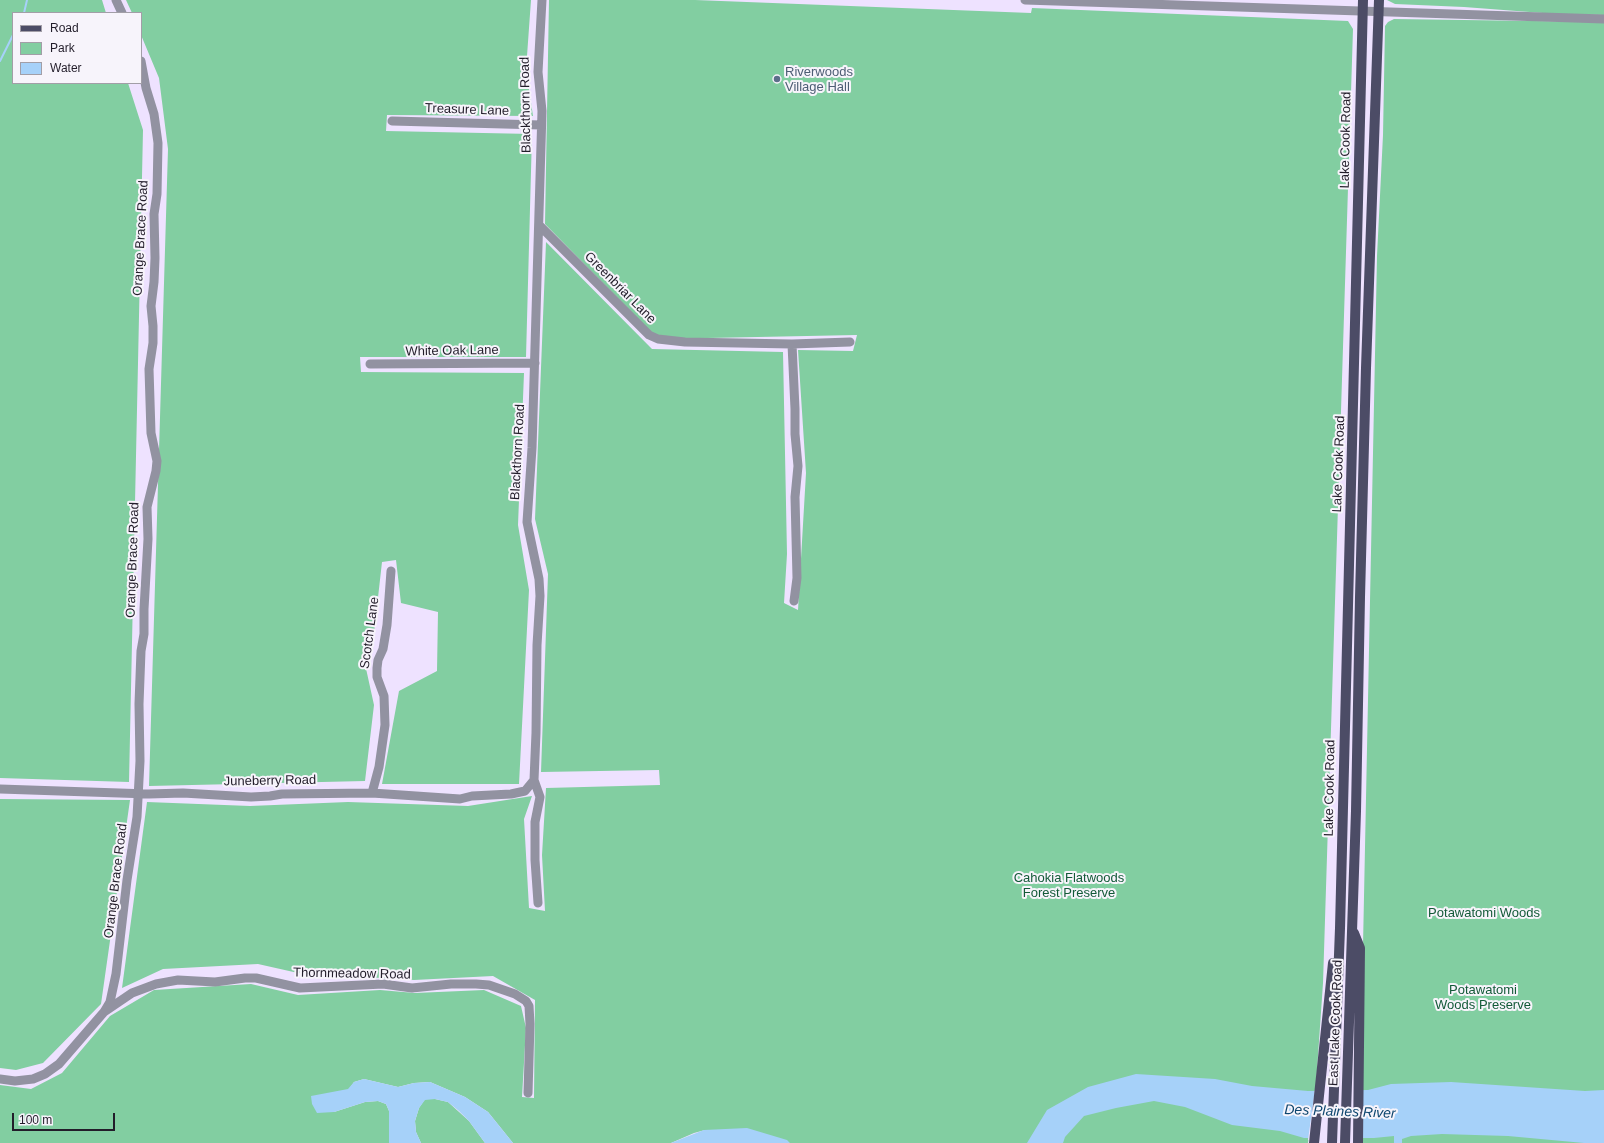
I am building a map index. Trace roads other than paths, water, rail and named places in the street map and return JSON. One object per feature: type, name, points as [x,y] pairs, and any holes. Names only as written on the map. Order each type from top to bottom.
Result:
[{"type":"main road","name":"Lake Cook Road","points":[[1340,928],[1363,0]]},
{"type":"main road","name":"Lake Cook Road","points":[[1352,928],[1360,597],[1379,0]]},
{"type":"main road","points":[[1314,1143],[1335,942],[1340,928]]},
{"type":"main road","name":"East Lake Cook Road","points":[[1332,1143],[1340,928]]},
{"type":"main road","points":[[1352,928],[1360,948],[1358,1143]]},
{"type":"main road","name":"East Lake Cook Road","points":[[1346,1143],[1352,928]]},
{"type":"street","points":[[116,0],[122,12]]},
{"type":"street","name":"Blackthorn Road","points":[[538,903],[535,860],[535,822],[540,797],[534,780],[537,638],[540,596],[539,579],[527,522],[532,448],[539,225],[542,97],[538,72],[542,0]]},
{"type":"street","points":[[1025,0],[1604,19]]},
{"type":"street","name":"Orange Brace Road","points":[[104,1012],[110,1002],[116,974],[127,880],[137,817],[139,793],[139,704],[148,539],[147,507],[157,461],[151,433],[149,370],[153,343],[151,306],[155,276],[154,214],[157,194],[158,143],[154,114],[146,88],[142,66]]},
{"type":"street","name":"Treasure Lane","points":[[392,121],[541,126]]},
{"type":"street","name":"Greenbriar Lane","points":[[539,225],[649,335],[658,339],[685,342],[792,344],[850,342]]},
{"type":"street","points":[[792,344],[798,475],[795,497],[797,578],[794,601]]},
{"type":"street","name":"White Oak Lane","points":[[370,364],[535,363]]},
{"type":"street","name":"Scotch Lane","points":[[372,793],[379,767],[385,724],[384,696],[377,677],[377,668],[378,660],[383,649],[387,625],[390,570]]},
{"type":"street","name":"Juneberry Road","points":[[0,789],[183,793],[250,797],[282,794],[372,793],[460,799],[472,796],[511,794],[525,791],[534,780]]},
{"type":"street","name":"Thornmeadow Road","points":[[0,1079],[33,1079],[53,1069],[104,1012],[128,996],[145,987],[156,984],[178,980],[215,982],[256,978],[300,988],[383,984],[412,988],[451,984],[476,984],[489,985],[522,998],[529,1006],[530,1024],[528,1094]]},
{"type":"water","name":"Des Plaines River","points":[[1136,1074],[1215,1079],[1252,1086],[1308,1091],[1368,1090],[1391,1084],[1451,1082],[1585,1091],[1604,1090],[1604,1143],[1584,1143],[1508,1136],[1442,1134],[1411,1136],[1402,1139],[1402,1143],[1394,1143],[1394,1136],[1374,1138],[1304,1138],[1280,1131],[1232,1125],[1185,1107],[1154,1101],[1084,1116],[1065,1137],[1063,1143],[1027,1143],[1047,1110],[1088,1087]]},
{"type":"water","points":[[364,1079],[398,1087],[414,1083],[430,1082],[465,1097],[488,1112],[513,1143],[485,1143],[469,1121],[459,1111],[448,1102],[435,1099],[425,1100],[419,1108],[415,1121],[416,1132],[421,1143],[389,1143],[389,1111],[386,1104],[378,1101],[365,1102],[334,1112],[317,1113],[312,1104],[311,1096],[348,1089],[354,1082]]},
{"type":"water","points":[[747,1128],[787,1140],[790,1143],[671,1143],[704,1130]]},
{"type":"waterway","points":[[24,12],[27,0]]},
{"type":"waterway","points":[[0,61],[12,37]]},
{"type":"place","name":"Riverwoods Village Hall","points":[[777,79]]},
{"type":"park label","name":"Cahokia Flatwoods Forest Preserve","points":[[1069,886]]},
{"type":"park label","name":"Potawatomi Woods","points":[[1484,913]]},
{"type":"park label","name":"Potawatomi Woods Preserve","points":[[1483,998]]}]
